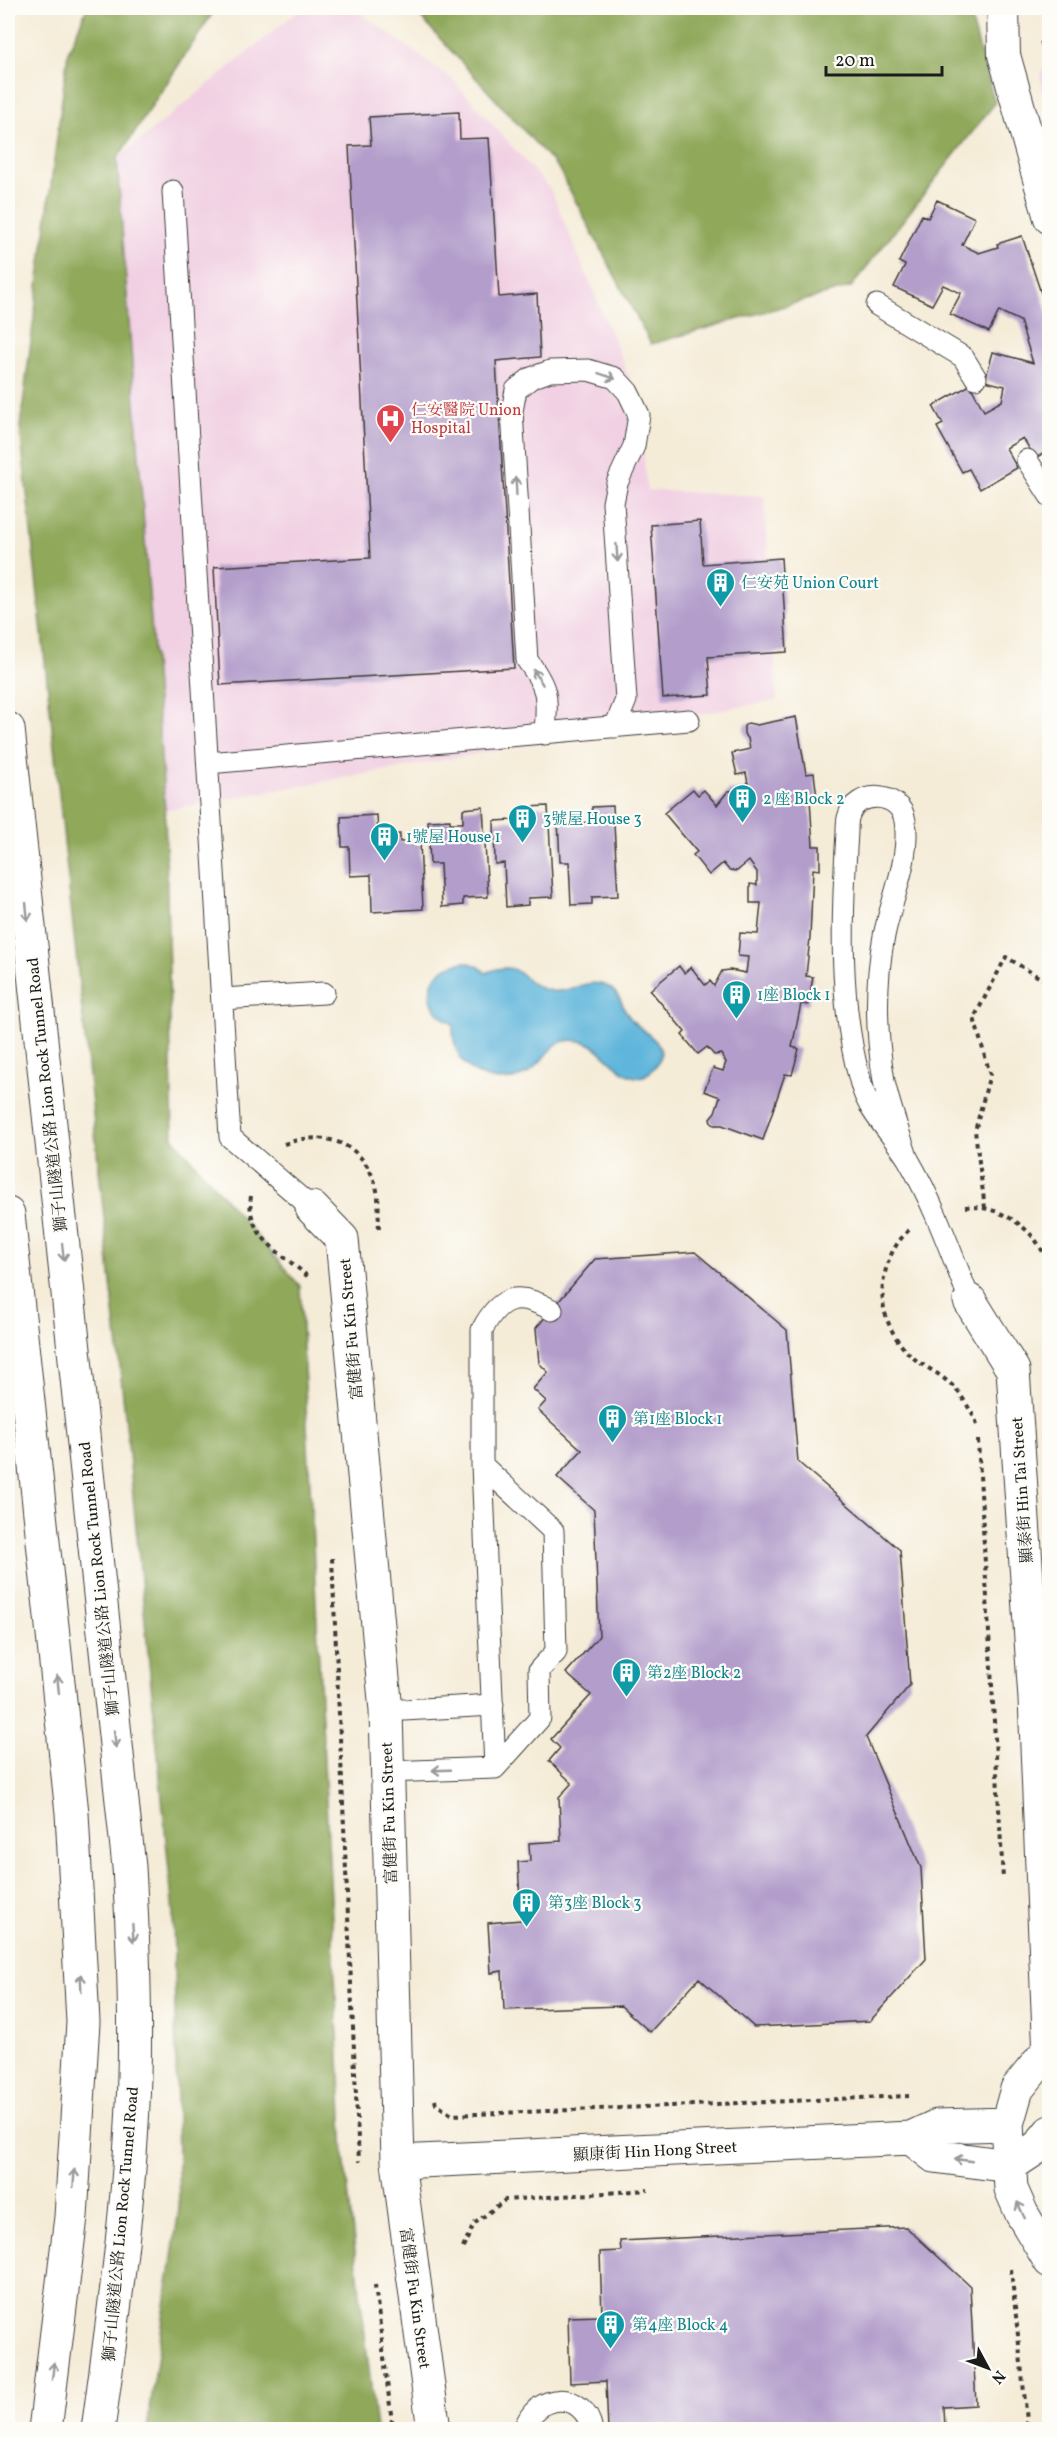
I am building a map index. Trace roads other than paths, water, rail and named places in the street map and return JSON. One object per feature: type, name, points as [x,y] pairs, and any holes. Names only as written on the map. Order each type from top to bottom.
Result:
[{"type":"main road","name":"獅子山隧道公路 Lion Rock Tunnel Road","points":[[8,729],[127,1855],[134,1942],[134,2078],[130,2149],[116,2293],[98,2430]]},
{"type":"main road","name":"富健街 Fu Kin Street","points":[[312,1208],[342,1239],[386,1711],[398,2162],[434,2430]]},
{"type":"main road","points":[[8,1214],[72,1813],[80,1928],[83,2022],[71,2217],[45,2430]]},
{"type":"main road","name":"顯泰街 Hin Tai Street","points":[[970,1300],[1013,1370],[1042,1700],[1049,2054],[1017,2089],[1007,2124],[1011,2189],[1018,2206],[1050,2261]]},
{"type":"main road","name":"顯康街 Hin Hong Street","points":[[398,2162],[911,2138],[937,2126],[1007,2124]]},
{"type":"main road","points":[[911,2138],[934,2156],[1010,2166],[1038,2147],[1050,2132]]},
{"type":"street","points":[[1003,8],[1004,55],[1050,218]]},
{"type":"lane","points":[[173,191],[230,1137],[312,1208]]},
{"type":"lane","points":[[877,305],[963,357],[976,378]]},
{"type":"lane","points":[[545,734],[547,693],[527,660],[512,411],[516,390],[531,378],[550,371],[588,370],[615,378],[628,392],[639,415],[634,446],[617,483],[613,502],[626,700],[615,727]]},
{"type":"lane","points":[[1027,460],[1050,496]]},
{"type":"lane","points":[[208,763],[689,720]]},
{"type":"lane","points":[[907,1157],[876,1118],[861,1085],[849,1026],[846,991],[844,887],[848,818],[854,807],[864,799],[877,796],[890,799],[900,808],[905,820],[901,867],[884,938],[878,986],[878,1034],[885,1082],[907,1157],[936,1213],[970,1300]]},
{"type":"lane","points":[[222,999],[324,993]]},
{"type":"lane","points":[[495,1768],[482,1465],[482,1330],[492,1310],[511,1299],[533,1299],[552,1310]]},
{"type":"lane","points":[[387,1772],[495,1768],[540,1718],[539,1670],[556,1652],[553,1531],[482,1465]]},
{"type":"lane","points":[[386,1711],[493,1705]]},
{"type":"lane","points":[[524,2430],[535,2408],[545,2402],[557,2400],[568,2401],[579,2407],[587,2415],[592,2430]]},
{"type":"water","points":[[466,962],[478,966],[486,973],[498,969],[515,970],[534,984],[551,991],[591,983],[610,988],[617,995],[631,1019],[655,1040],[661,1053],[659,1060],[644,1076],[635,1077],[626,1074],[593,1046],[573,1040],[563,1041],[556,1045],[534,1069],[516,1078],[496,1080],[477,1074],[462,1060],[455,1044],[453,1024],[434,1007],[431,997],[431,987],[442,970]]},
{"type":"place","name":"仁安醫院 Union Hospital","points":[[390,444]]},
{"type":"place","name":"仁安苑 Union Court","points":[[720,608]]},
{"type":"place","name":"2 座 Block 2","points":[[742,824]]},
{"type":"place","name":"3號屋 House 3","points":[[522,844]]},
{"type":"place","name":"1號屋 House 1","points":[[385,862]]},
{"type":"place","name":"1座 Block 1","points":[[736,1020]]},
{"type":"place","name":"第1座 Block 1","points":[[612,1444]]},
{"type":"place","name":"第2座 Block 2","points":[[626,1698]]},
{"type":"place","name":"第3座 Block 3","points":[[527,1928]]},
{"type":"place","name":"第4座 Block 4","points":[[611,2350]]}]
